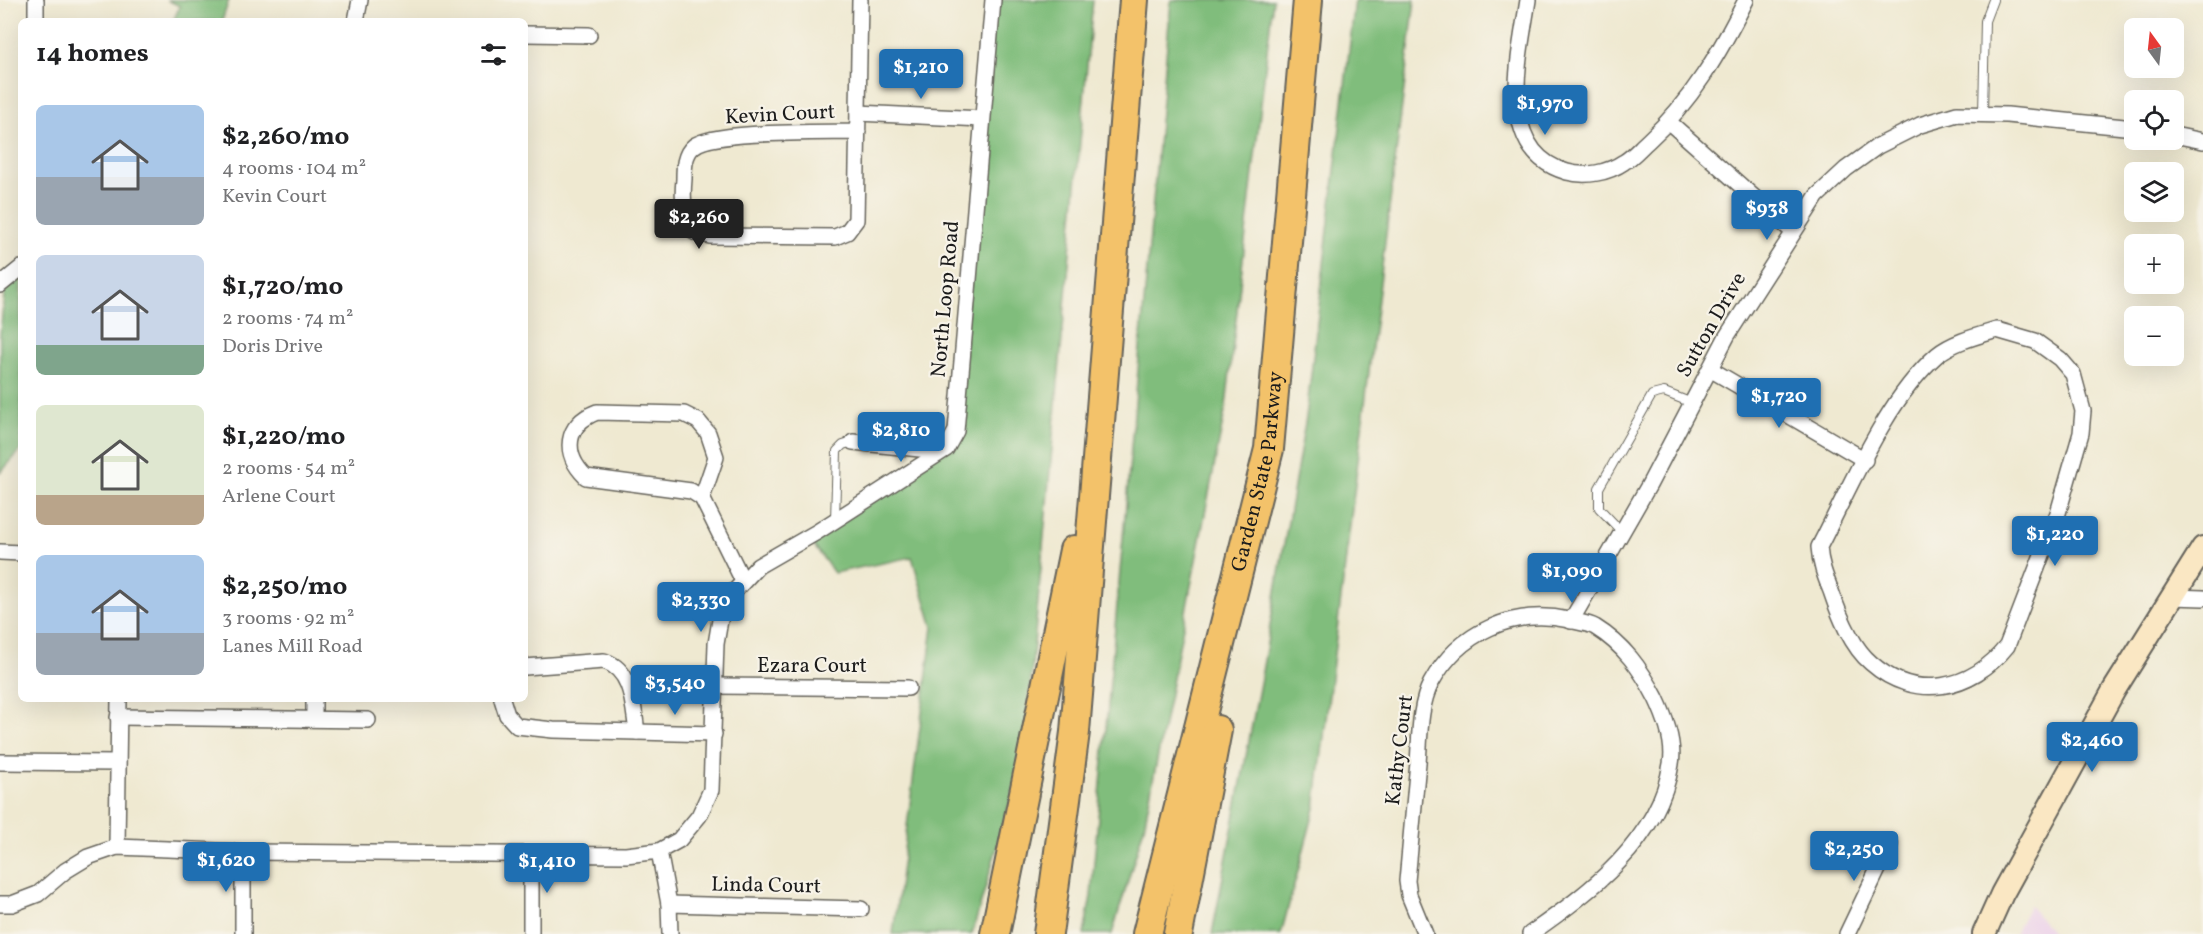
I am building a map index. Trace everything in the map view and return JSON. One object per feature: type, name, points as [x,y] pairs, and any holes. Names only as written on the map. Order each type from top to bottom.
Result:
[{"type":"highway","points":[[1048,934],[1075,732],[1134,0]]},
{"type":"highway","name":"Garden State Parkway","points":[[1147,934],[1269,449],[1308,0]]},
{"type":"highway","points":[[995,934],[1099,427]]},
{"type":"highway","points":[[1178,934],[1269,449]]},
{"type":"main road","points":[[1984,934],[2002,894],[2114,690],[2203,548]]},
{"type":"street","points":[[36,0],[36,18]]},
{"type":"street","points":[[357,18],[360,0]]},
{"type":"street","name":"Kevin Court","points":[[858,132],[759,134],[706,141],[694,146],[685,160],[682,205],[685,217],[694,232],[710,236],[835,237],[847,232],[856,220],[858,132],[860,0]]},
{"type":"street","name":"North Loop Road","points":[[945,449],[956,431],[993,0]]},
{"type":"street","points":[[1528,0],[1520,51],[1517,113],[1522,132],[1537,154],[1555,169],[1578,175],[1599,172],[1624,162],[1669,122],[1695,91],[1746,0]]},
{"type":"street","points":[[528,34],[589,35]]},
{"type":"street","points":[[858,113],[982,119]]},
{"type":"street","name":"Sutton Drive","points":[[1571,621],[1622,532],[1727,336],[1792,231],[1817,196],[1846,169],[1878,146],[1920,125],[1957,114],[1983,114],[2124,127]]},
{"type":"street","points":[[1669,122],[1792,231]]},
{"type":"street","points":[[2184,137],[2203,141]]},
{"type":"street","points":[[0,285],[18,270]]},
{"type":"street","points":[[1997,330],[2035,341],[2060,359],[2073,374],[2083,411],[2081,433],[2058,513],[2007,646],[1993,663],[1973,678],[1951,684],[1921,687],[1891,677],[1870,662],[1857,646],[1837,608],[1820,562],[1819,547],[1865,460],[1903,391],[1939,354],[1970,338],[1997,330]]},
{"type":"street","points":[[1710,369],[1865,460]]},
{"type":"street","points":[[702,498],[716,457],[708,433],[698,421],[684,414],[597,412],[582,418],[572,432],[575,466],[586,477],[691,490],[702,498],[743,581]]},
{"type":"street","points":[[853,441],[939,451],[945,449]]},
{"type":"street","points":[[0,904],[12,904],[38,894],[65,871],[88,857],[117,847],[243,852],[626,855],[659,850],[679,840],[699,816],[711,790],[716,644],[720,620],[730,595],[758,566],[835,520],[945,449]]},
{"type":"street","points":[[0,552],[18,553]]},
{"type":"street","points":[[2172,597],[2203,598]]},
{"type":"street","name":"Kathy Court","points":[[1425,934],[1409,894],[1407,881],[1422,714],[1431,684],[1454,651],[1486,628],[1518,617],[1550,616],[1593,626],[1623,647],[1643,673],[1664,715],[1671,746],[1672,763],[1664,790],[1642,833],[1611,872],[1530,934]]},
{"type":"street","points":[[528,667],[604,661],[615,664],[627,680],[636,732]]},
{"type":"street","name":"Ezara Court","points":[[715,686],[908,688]]},
{"type":"street","points":[[117,847],[119,702]]},
{"type":"street","points":[[314,702],[314,718]]},
{"type":"street","points":[[503,702],[507,715],[517,726],[553,730],[714,734]]},
{"type":"street","points":[[118,717],[368,720]]},
{"type":"street","points":[[0,762],[117,763]]},
{"type":"street","points":[[1846,934],[1890,844]]},
{"type":"street","points":[[659,850],[669,904],[670,934]]},
{"type":"street","points":[[243,852],[243,934]]},
{"type":"street","points":[[531,854],[531,934]]},
{"type":"street","name":"Linda Court","points":[[669,904],[861,909]]},
{"type":"lane","points":[[1983,114],[1985,21],[1993,0]]},
{"type":"lane","points":[[1622,532],[1599,507],[1599,488],[1652,395],[1664,392],[1692,403]]},
{"type":"lane","points":[[835,520],[837,452],[843,445],[853,441]]},
{"type":"shaded area","points":[[2029,905],[2053,934],[2015,934]]},
{"type":"green space","points":[[167,0],[229,0],[223,18],[174,18],[180,6]]},
{"type":"green space","points":[[994,0],[1093,0],[1024,754],[972,934],[893,934],[933,627],[912,557],[834,573],[809,539],[954,440]]},
{"type":"green space","points":[[1171,0],[1273,0],[1226,406],[1144,827],[1112,934],[1084,934],[1091,896]]},
{"type":"green space","points":[[1355,0],[1415,0],[1315,808],[1281,934],[1212,934],[1261,678],[1306,417]]},
{"type":"green space","points":[[18,266],[18,453],[0,473],[0,336],[5,284]]}]
